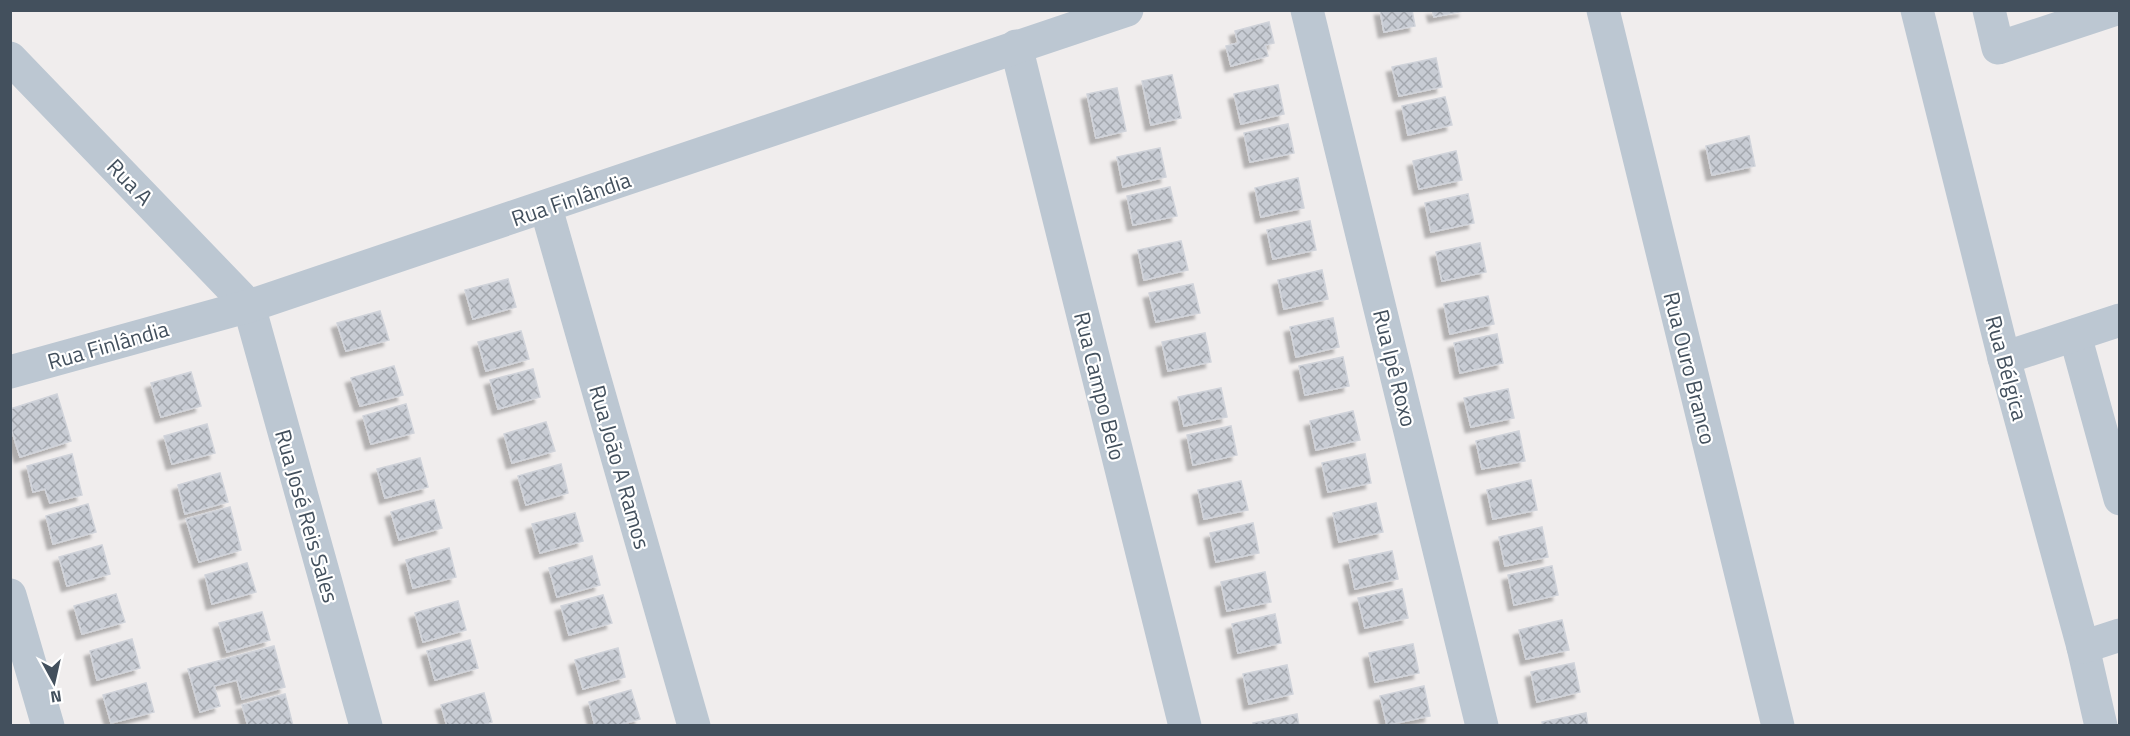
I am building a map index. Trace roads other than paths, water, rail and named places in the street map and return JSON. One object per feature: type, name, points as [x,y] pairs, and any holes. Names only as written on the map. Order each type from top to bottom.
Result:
[{"type":"street","name":"Rua Finlândia","points":[[10,372],[249,306],[546,208],[1127,10]]},
{"type":"street","name":"Rua Ipê Roxo","points":[[1307,10],[1482,726]]},
{"type":"street","name":"Rua Ouro Branco","points":[[1603,10],[1778,726]]},
{"type":"street","name":"Rua Bélgica","points":[[1917,10],[2004,358],[2083,647],[2101,726]]},
{"type":"street","points":[[1989,10],[1998,48],[2113,10]]},
{"type":"street","name":"Rua Campo Belo","points":[[1016,46],[1185,726]]},
{"type":"street","name":"Rua A","points":[[10,58],[249,306]]},
{"type":"street","name":"Rua João A Ramos","points":[[546,208],[694,726]]},
{"type":"street","name":"Rua José Reis Sales","points":[[249,306],[366,726]]},
{"type":"street","points":[[2004,358],[2120,320]]},
{"type":"street","points":[[2075,335],[2120,499]]},
{"type":"street","points":[[10,596],[48,726]]},
{"type":"street","points":[[2083,647],[2120,635]]}]
